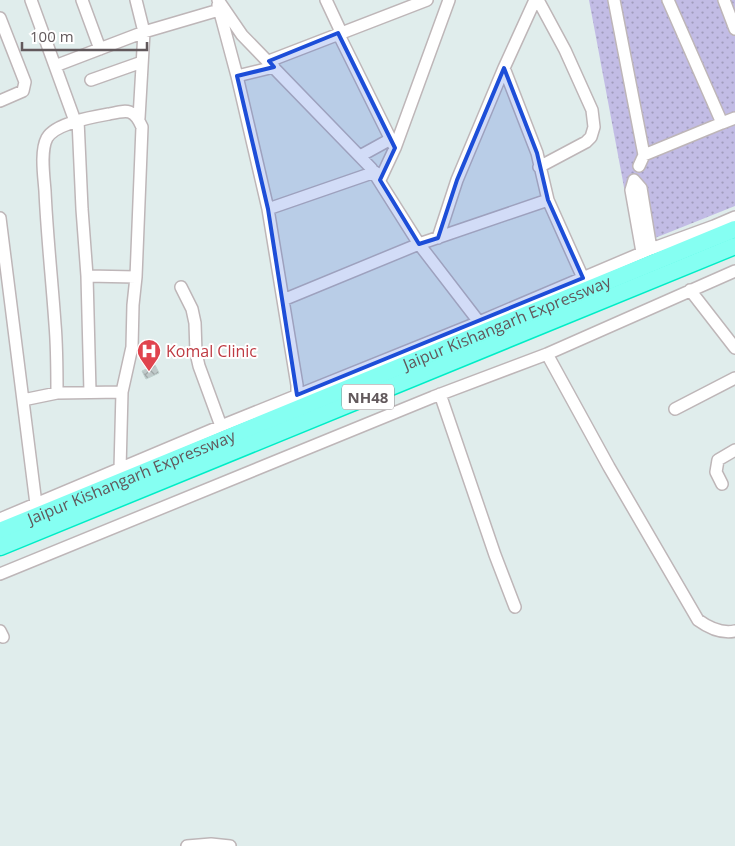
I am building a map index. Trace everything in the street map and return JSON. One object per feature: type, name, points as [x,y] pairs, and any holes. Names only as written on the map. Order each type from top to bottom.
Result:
[{"type":"highway","name":"Jaipur Kishangarh Expressway","points":[[0,531],[735,229]]},
{"type":"highway","name":"Jaipur Kishangarh Expressway","points":[[0,547],[735,246]]},
{"type":"street","points":[[31,0],[76,120],[87,276],[90,392]]},
{"type":"street","points":[[82,0],[100,49]]},
{"type":"street","points":[[120,469],[122,392],[132,347],[142,127],[139,118],[144,32],[136,0]]},
{"type":"street","points":[[326,0],[392,144]]},
{"type":"street","points":[[237,76],[271,64],[408,3],[426,0]]},
{"type":"street","points":[[268,210],[377,176],[392,144],[449,0]]},
{"type":"street","points":[[438,238],[457,180],[504,68],[537,0]]},
{"type":"street","points":[[537,0],[565,50],[592,110],[594,127],[591,137],[586,142],[539,167]]},
{"type":"street","points":[[614,0],[642,161],[735,118]]},
{"type":"street","points":[[668,0],[722,124]]},
{"type":"street","points":[[724,0],[735,29]]},
{"type":"street","points":[[55,66],[218,3]]},
{"type":"street","points":[[218,3],[242,34],[377,176],[419,244],[479,322]]},
{"type":"street","points":[[218,3],[268,210],[297,385],[297,395]]},
{"type":"street","points":[[0,18],[25,82],[23,91],[0,101]]},
{"type":"street","points":[[91,80],[142,62]]},
{"type":"street","points":[[504,68],[537,153],[548,200],[583,278]]},
{"type":"street","points":[[57,393],[55,326],[47,242],[43,149],[48,136],[76,120],[125,111],[139,118]]},
{"type":"street","points":[[360,156],[392,144]]},
{"type":"street","points":[[634,180],[640,188],[647,251],[631,190],[634,180]]},
{"type":"street","points":[[283,300],[419,244],[548,200]]},
{"type":"street","points":[[0,519],[221,426],[479,322],[647,251],[735,217]]},
{"type":"street","points":[[0,218],[36,504]]},
{"type":"street","points":[[0,574],[440,394],[547,354],[735,271]]},
{"type":"street","points":[[87,276],[136,276]]},
{"type":"street","points":[[181,287],[192,309],[199,366],[221,426]]},
{"type":"street","points":[[690,290],[735,348]]},
{"type":"street","points":[[547,354],[608,467],[698,620],[710,628],[728,633],[735,631]]},
{"type":"street","points":[[675,408],[735,378]]},
{"type":"street","points":[[23,400],[57,393],[122,392]]},
{"type":"street","points":[[440,394],[495,555],[516,607]]},
{"type":"street","points":[[722,484],[716,472],[718,460],[735,450]]},
{"type":"street","points":[[187,846],[211,844],[230,846]]},
{"type":"highlighted area","points":[[338,33],[395,148],[380,180],[419,244],[438,238],[457,180],[504,68],[537,153],[548,200],[583,278],[297,395],[268,209],[237,76],[274,67],[269,61]]},
{"type":"shaded area","points":[[589,0],[735,0],[735,206],[635,246]]},
{"type":"building","points":[[155,365],[159,373],[146,379],[142,371]]},
{"type":"place","name":"Komal Clinic","points":[[149,372]]}]
